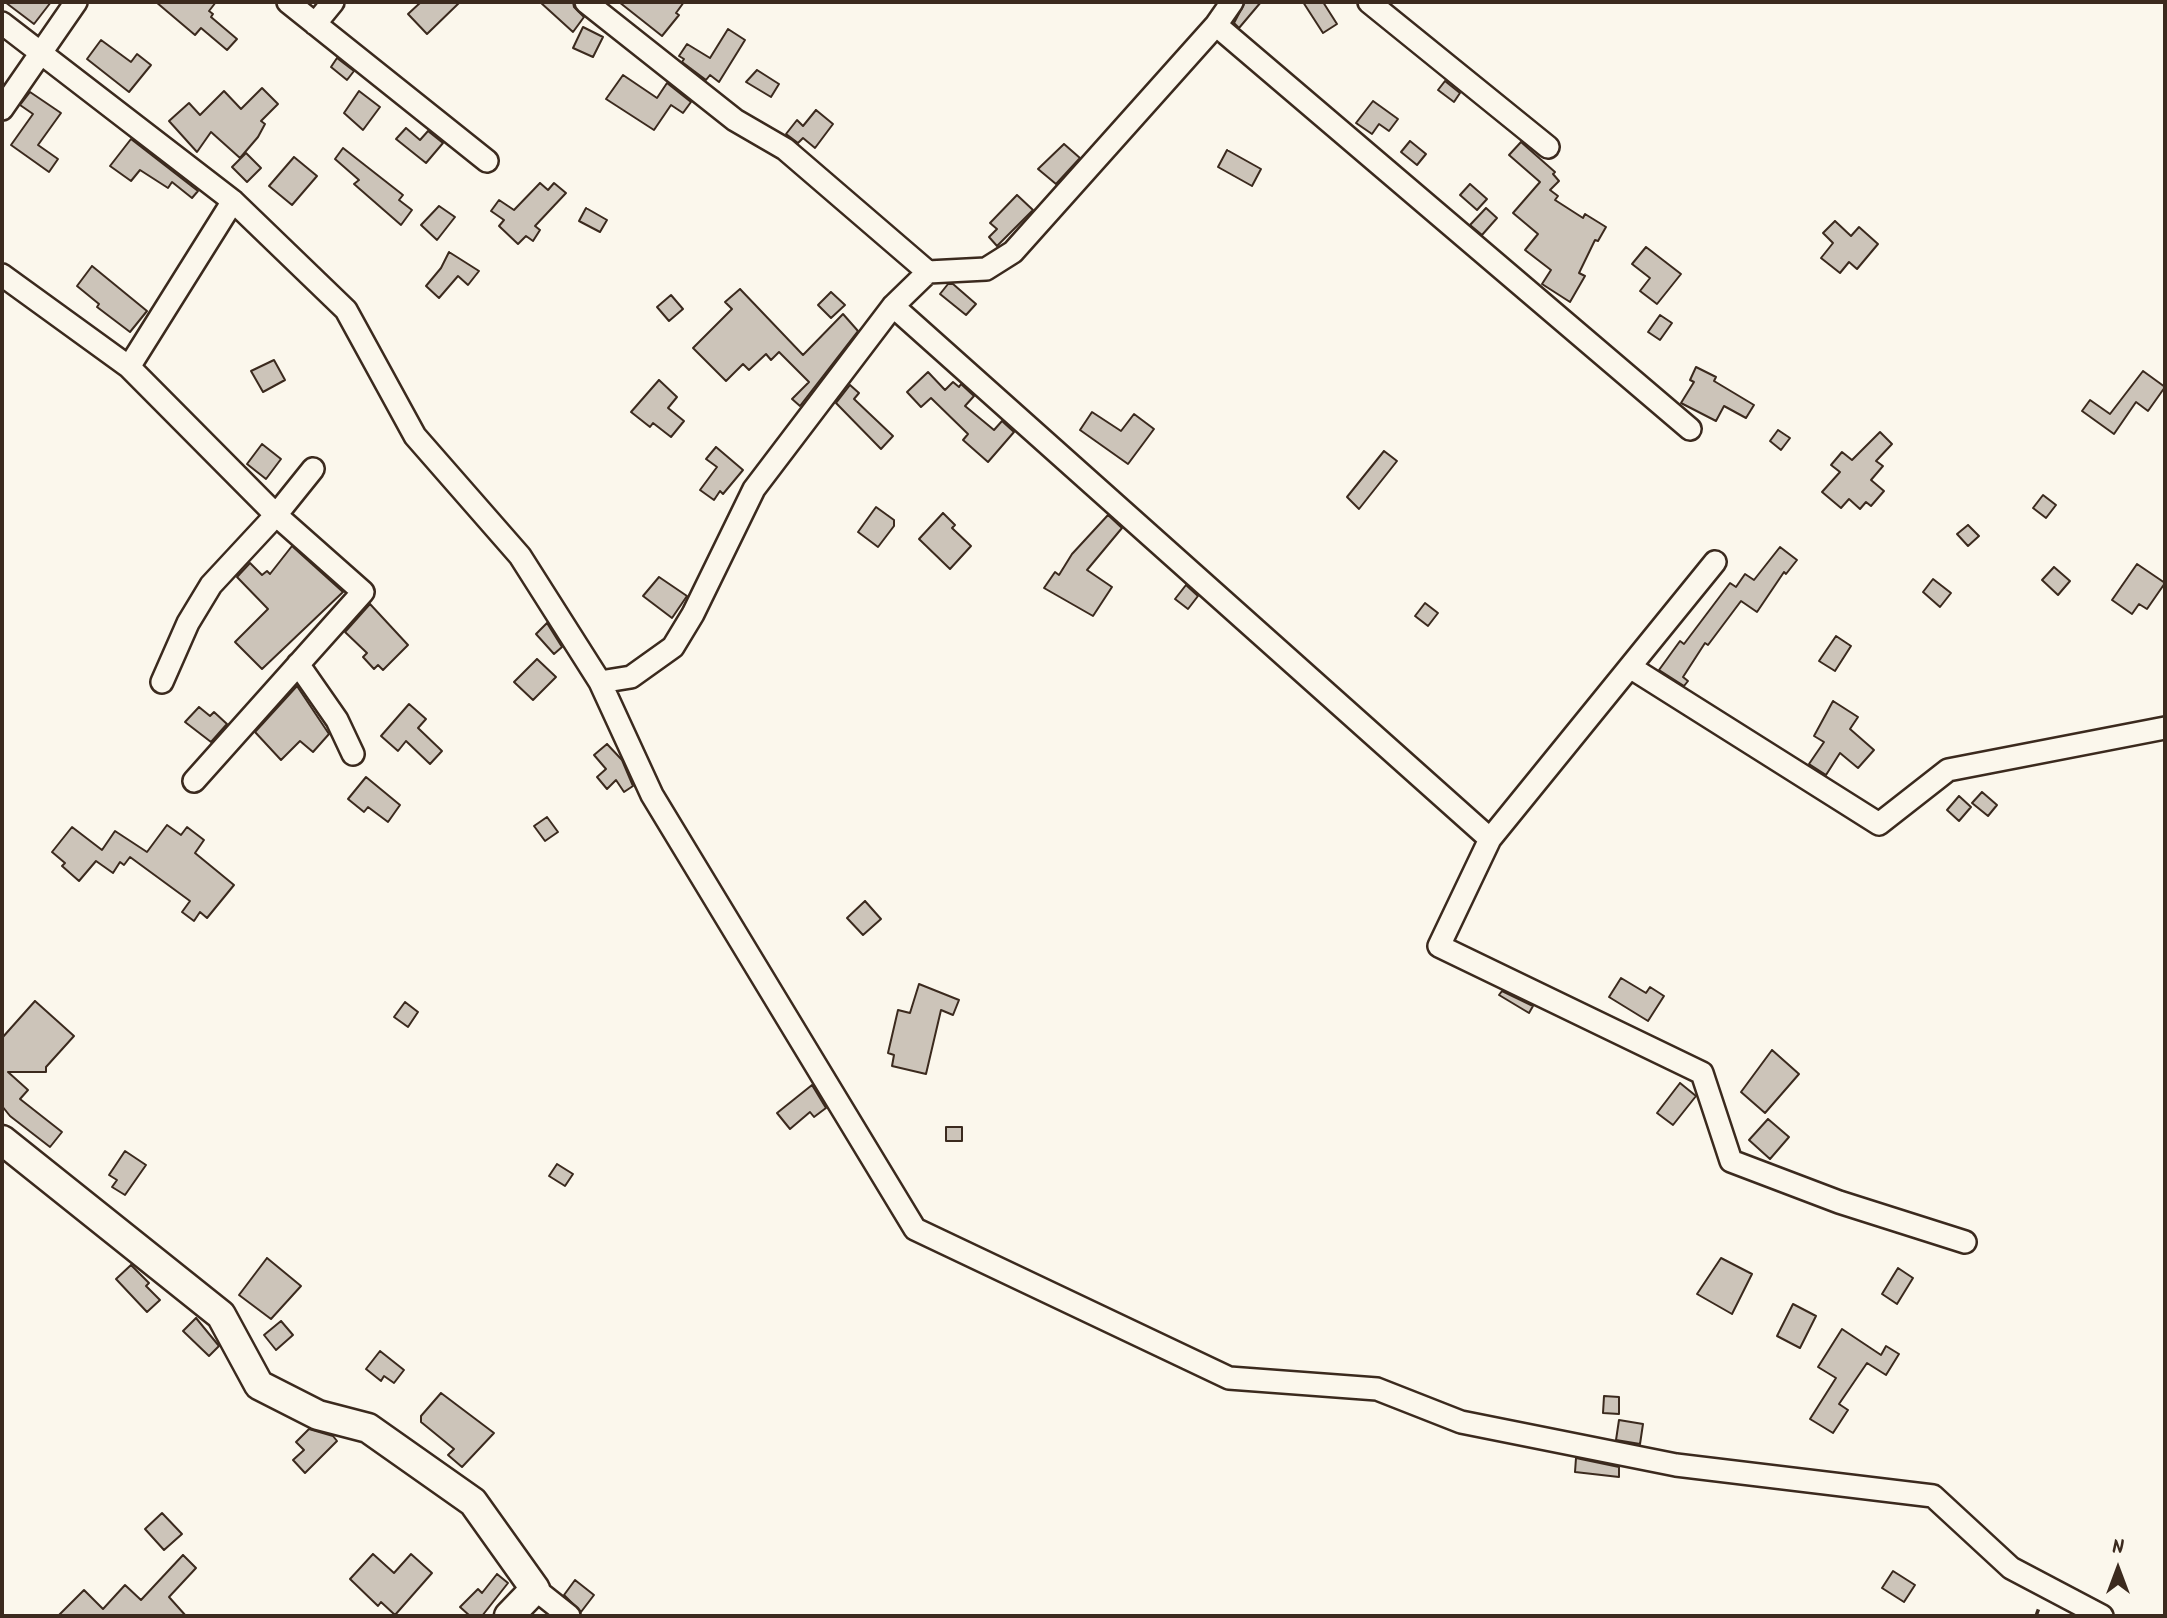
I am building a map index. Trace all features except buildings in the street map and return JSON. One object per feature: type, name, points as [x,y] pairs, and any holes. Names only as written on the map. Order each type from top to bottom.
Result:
[{"type":"street","points":[[2,109],[76,2]]},
{"type":"street","points":[[288,2],[487,161]]},
{"type":"street","points":[[315,24],[333,2]]},
{"type":"street","points":[[586,2],[735,120],[785,149],[928,272]]},
{"type":"street","points":[[600,682],[631,677],[673,647],[693,614],[754,489],[893,306],[928,272],[986,269],[1013,252],[1216,25],[1232,2]]},
{"type":"street","points":[[1369,2],[1548,147]]},
{"type":"street","points":[[2,23],[233,201],[346,310],[415,436],[520,556],[600,682],[652,795],[915,1228],[1230,1378],[1377,1389],[1461,1423],[1676,1465],[1933,1496],[2011,1568],[2102,1616]]},
{"type":"street","points":[[1216,25],[1689,429]]},
{"type":"street","points":[[129,368],[233,201]]},
{"type":"street","points":[[2,275],[129,368],[276,515],[363,592],[194,781]]},
{"type":"street","points":[[893,306],[1490,839]]},
{"type":"street","points":[[162,682],[188,623],[211,584],[276,515],[313,468]]},
{"type":"street","points":[[1715,562],[1490,839],[1439,946],[1702,1073],[1731,1161],[1839,1202],[1965,1242]]},
{"type":"street","points":[[298,664],[337,720],[353,754]]},
{"type":"street","points":[[1629,667],[1879,824],[1948,770],[2165,728]]},
{"type":"street","points":[[2,1140],[221,1315],[259,1385],[318,1415],[368,1428],[473,1502],[535,1589],[569,1616]]},
{"type":"street","points":[[509,1616],[535,1589]]}]
